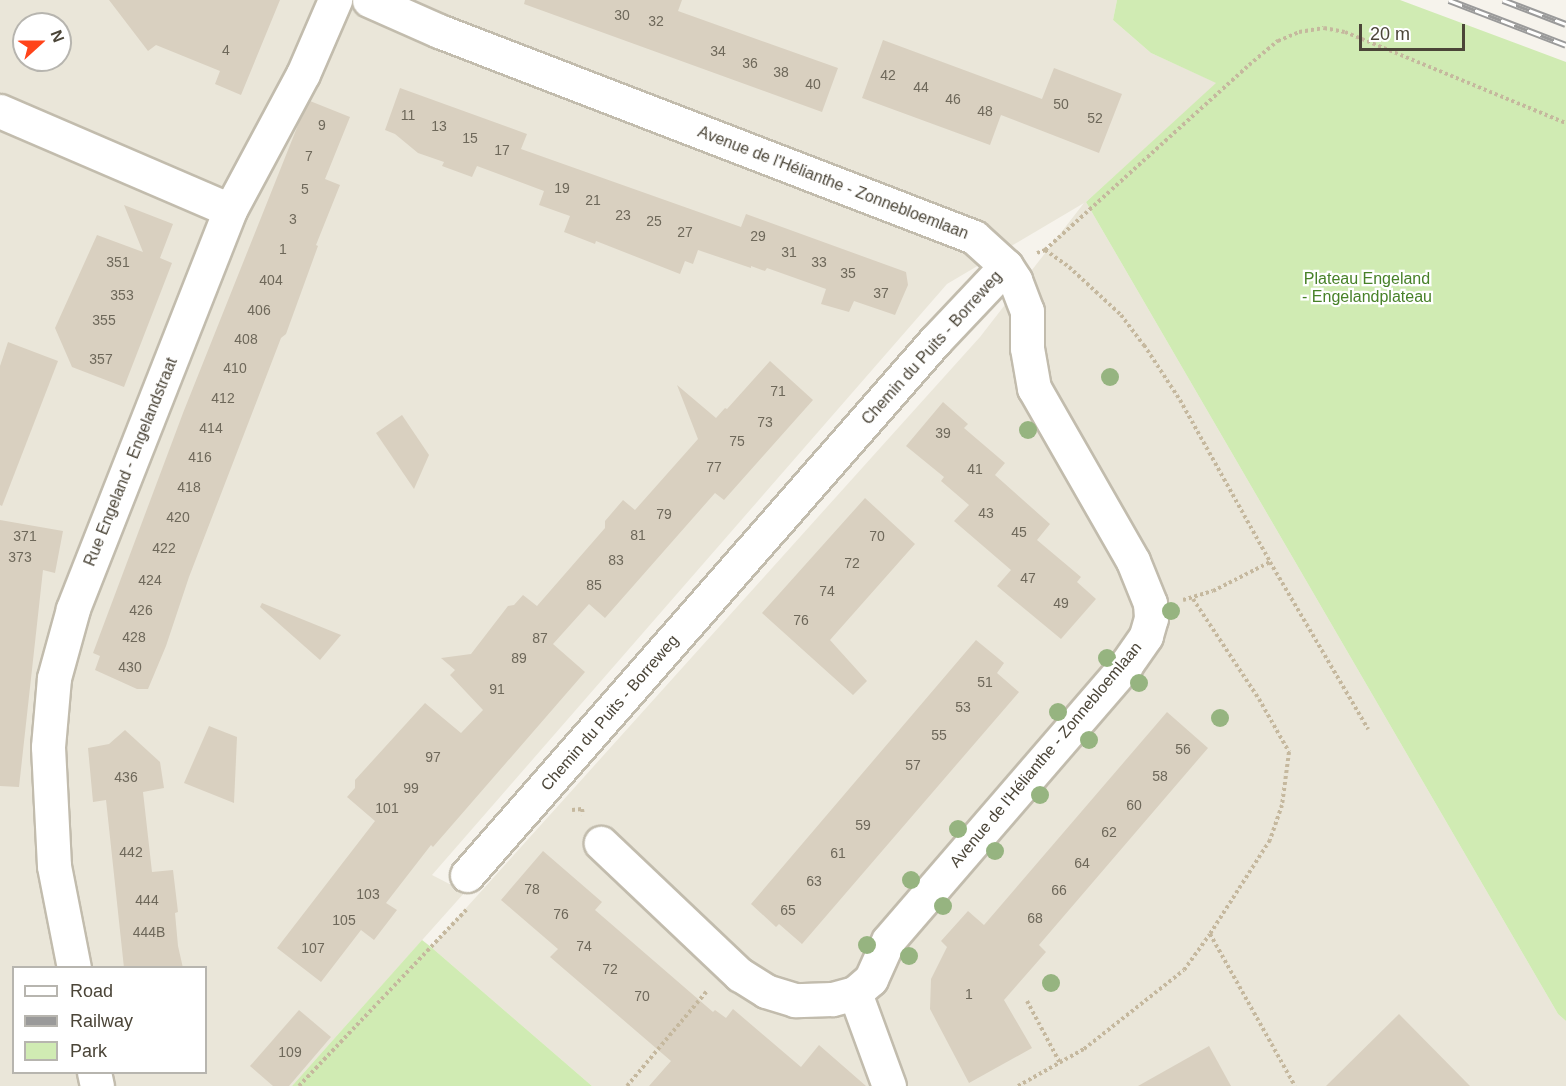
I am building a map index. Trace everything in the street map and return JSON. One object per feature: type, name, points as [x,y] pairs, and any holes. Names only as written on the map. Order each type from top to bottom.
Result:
[{"type":"street","points":[[0,111],[231,210],[303,74],[335,0]]},
{"type":"street","name":"Avenue de l'Hélianthe - Zonnebloemlaan","points":[[384,3],[450,36],[975,237],[1006,266],[1015,280],[1027,311],[1028,358],[1034,388],[1133,561],[1150,603],[1151,618],[1146,636],[1126,665],[888,941],[871,980],[855,993]]},
{"type":"street","name":"Rue Engeland - Engelandstraat","points":[[74,966],[54,866],[48,747],[54,678],[73,609],[231,210]]},
{"type":"street","name":"Chemin du Puits - Borreweg","points":[[467,875],[942,333],[1006,266]]},
{"type":"street","points":[[601,843],[729,965],[766,991],[795,1000],[832,999],[855,993],[889,1086]]},
{"type":"path","name":"Chemin du Puits - Borreweg","points":[[1006,266],[1045,250],[1249,65],[1278,41],[1299,32],[1324,28],[1345,32],[1566,123]]},
{"type":"path","points":[[1045,250],[1069,267],[1121,315],[1144,345],[1180,400],[1270,562],[1368,729]]},
{"type":"path","points":[[1150,603],[1193,599],[1270,562]]},
{"type":"path","points":[[1018,1086],[1084,1049],[1184,970],[1210,934],[1270,840],[1282,805],[1289,752],[1259,699],[1193,599]]},
{"type":"path","points":[[528,807],[546,822],[568,811],[582,810],[584,816],[576,832],[577,841],[601,843]]},
{"type":"path","points":[[299,1086],[468,908],[467,875]]},
{"type":"path","points":[[1210,934],[1295,1086]]},
{"type":"path","points":[[627,1086],[706,991]]},
{"type":"path","points":[[1027,1001],[1060,1063]]},
{"type":"shaded area","points":[[0,0],[1117,0],[1113,20],[1151,53],[1217,83],[1086,202],[1558,1014],[1566,1021],[1566,1086],[592,1086],[431,947],[980,337],[1084,203],[947,284],[432,875],[465,892],[292,1086],[0,1086]]},
{"type":"green space","name":"Plateau Engeland - Engelandplateau","points":[[1117,0],[1400,0],[1566,62],[1566,1021],[1558,1014],[1086,202],[1216,83],[1151,53],[1113,20]]},
{"type":"green space","points":[[422,940],[431,947],[592,1086],[292,1086]]},
{"type":"building","points":[[109,0],[280,0],[241,95],[215,84],[220,71],[156,45],[148,51]]},
{"type":"building","points":[[525,0],[682,0],[678,11],[838,68],[822,112],[524,4]]},
{"type":"building","points":[[883,40],[1042,99],[1054,68],[1122,94],[1099,153],[1001,115],[990,145],[862,98]]},
{"type":"building","points":[[400,88],[527,134],[521,149],[741,227],[746,214],[906,272],[908,285],[895,315],[854,301],[849,312],[821,304],[826,289],[767,268],[765,271],[751,266],[751,268],[698,250],[693,264],[685,261],[680,274],[596,241],[595,244],[564,232],[570,216],[539,205],[544,191],[477,166],[472,177],[442,166],[444,162],[418,153],[395,134],[385,130]]},
{"type":"building","points":[[310,101],[350,117],[325,179],[340,185],[316,245],[318,246],[286,334],[281,338],[189,577],[166,646],[148,689],[137,689],[95,670],[100,656],[93,653],[183,413],[300,120]]},
{"type":"building","points":[[124,205],[173,224],[160,258],[172,263],[124,387],[72,367],[55,328],[97,235],[143,252]]},
{"type":"building","points":[[8,342],[58,361],[2,506],[0,505],[0,366]]},
{"type":"building","points":[[770,361],[813,400],[724,500],[715,493],[605,618],[589,604],[553,644],[585,672],[433,847],[431,845],[386,903],[397,910],[374,940],[361,930],[321,982],[277,948],[375,821],[347,797],[355,788],[355,780],[425,703],[461,733],[483,710],[450,675],[455,670],[441,658],[471,654],[508,606],[514,605],[523,595],[537,606],[605,528],[605,521],[623,500],[635,510],[698,439],[677,385],[716,418]]},
{"type":"building","points":[[943,402],[968,424],[964,428],[1005,463],[995,475],[1050,524],[1037,540],[1081,577],[1077,582],[1096,599],[1061,639],[997,586],[1011,570],[954,521],[969,505],[941,481],[944,477],[906,446]]},
{"type":"building","points":[[402,415],[429,455],[414,489],[376,433]]},
{"type":"building","points":[[865,498],[915,544],[830,640],[867,681],[853,695],[762,613]]},
{"type":"building","points":[[0,520],[63,531],[55,573],[43,570],[19,787],[0,786]]},
{"type":"building","points":[[262,603],[341,635],[320,660],[260,607]]},
{"type":"building","points":[[976,640],[1004,663],[997,673],[1019,692],[802,944],[779,924],[776,927],[751,904]]},
{"type":"building","points":[[1167,712],[1208,748],[1039,945],[1046,952],[1004,1000],[1032,1048],[969,1083],[930,1009],[931,979],[947,947],[941,941],[968,911],[984,925]]},
{"type":"building","points":[[209,726],[237,737],[234,803],[184,783]]},
{"type":"building","points":[[125,730],[160,762],[164,788],[143,792],[152,872],[173,870],[178,912],[175,913],[178,946],[183,966],[124,966],[106,800],[93,802],[88,748],[109,744]]},
{"type":"building","points":[[543,851],[602,902],[595,910],[713,1012],[715,1010],[726,1018],[733,1009],[801,1067],[819,1045],[866,1086],[649,1086],[671,1061],[550,957],[558,949],[501,900]]},
{"type":"building","points":[[299,1010],[331,1037],[289,1086],[273,1086],[250,1066]]},
{"type":"building","points":[[1399,1014],[1470,1086],[1326,1086]]},
{"type":"building","points":[[1209,1046],[1231,1086],[1138,1086]]},
{"type":"railway","points":[[1449,0],[1566,45]]},
{"type":"railway","points":[[1503,0],[1566,24]]}]
